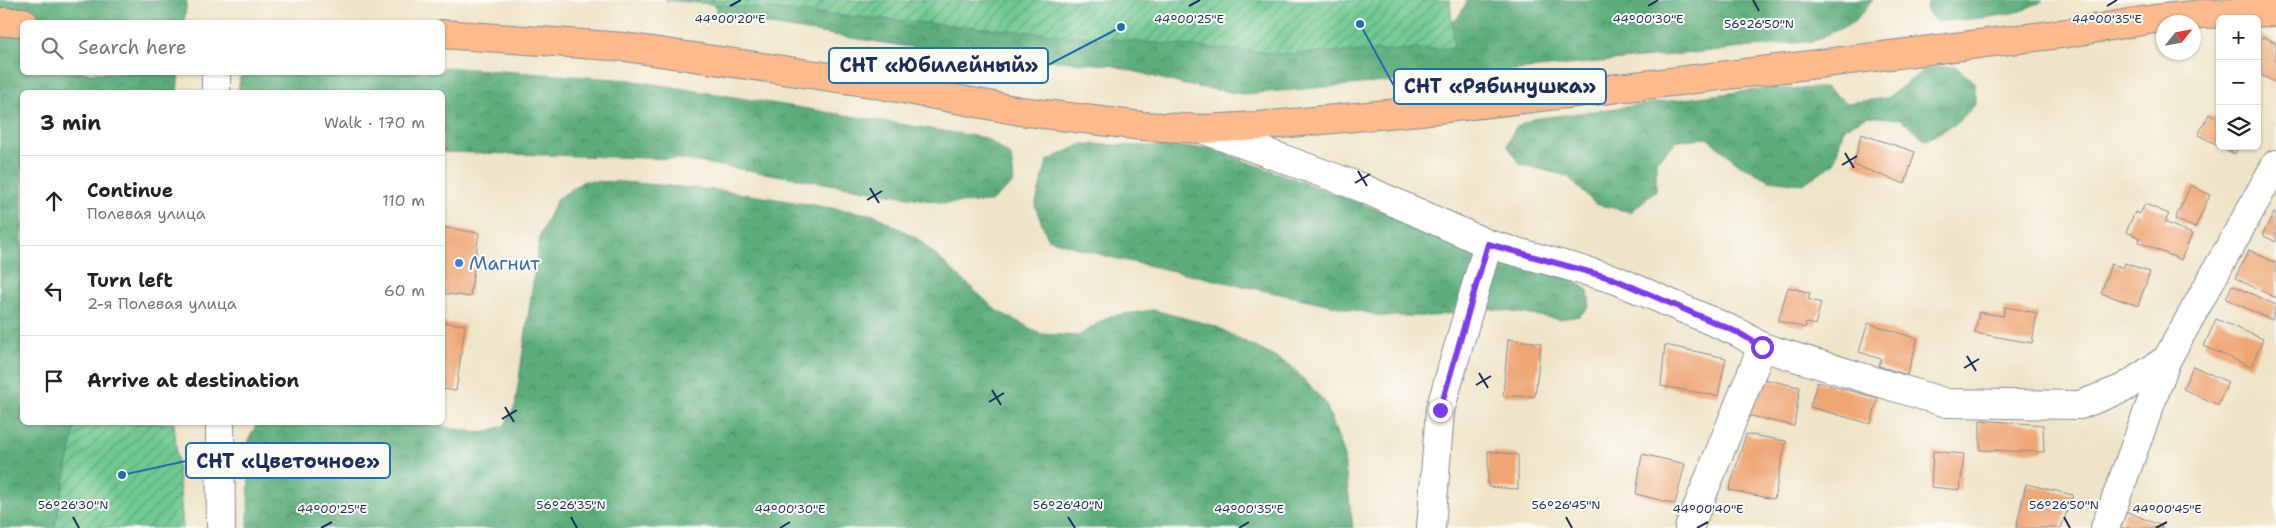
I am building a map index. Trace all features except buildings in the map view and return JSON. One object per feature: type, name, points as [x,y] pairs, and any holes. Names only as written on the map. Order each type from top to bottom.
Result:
[{"type":"main road","points":[[445,34],[547,40],[643,50],[871,83],[1020,111],[1142,126],[1202,130],[1402,112],[1680,81],[2068,33],[2165,18],[2203,14],[2276,12]]},
{"type":"main road","points":[[0,22],[20,22]]},
{"type":"street","points":[[216,75],[216,90]]},
{"type":"street","points":[[1202,130],[1360,187],[1488,244],[1614,279],[1739,333],[1762,347],[1947,402],[2080,405],[2124,388],[2166,359]]},
{"type":"street","points":[[2105,528],[2166,359],[2276,164]]},
{"type":"street","points":[[1431,528],[1440,410],[1488,244]]},
{"type":"street","points":[[1689,528],[1762,347]]},
{"type":"street","points":[[220,425],[221,528]]},
{"type":"green space","points":[[0,0],[187,0],[184,20],[20,20],[20,75],[179,75],[177,90],[20,90],[20,425],[76,425],[55,528],[0,528]]},
{"type":"green space","points":[[665,0],[1450,0],[1454,48],[1281,54]]},
{"type":"green space","points":[[713,0],[1442,31],[1459,16],[1468,0],[1873,0],[1854,22],[1814,41],[1456,76],[1244,94],[1185,85],[1111,65],[942,52],[738,20],[717,13]]},
{"type":"green space","points":[[1929,0],[2043,0],[2022,11],[1936,22],[1926,9]]},
{"type":"green space","points":[[1955,66],[1975,83],[1975,105],[1957,123],[1926,140],[1900,119],[1868,116],[1844,128],[1834,163],[1803,184],[1769,180],[1739,164],[1707,138],[1678,140],[1656,161],[1656,190],[1631,212],[1595,204],[1567,176],[1520,164],[1507,145],[1515,128],[1533,119],[1761,89],[1826,88],[1847,103],[1887,98],[1927,68]]},
{"type":"green space","points":[[445,67],[629,80],[986,138],[1011,156],[1014,182],[991,202],[944,203],[680,159],[445,152],[445,90],[238,90],[240,77],[244,75],[445,75]]},
{"type":"green space","points":[[1082,144],[1209,148],[1477,246],[1576,280],[1588,291],[1590,306],[1579,316],[1559,319],[1486,308],[1434,316],[1382,316],[1109,257],[1048,239],[1035,206],[1047,161]]},
{"type":"green space","points":[[584,181],[623,182],[726,191],[875,215],[918,239],[996,310],[1041,334],[1078,336],[1110,316],[1153,310],[1215,326],[1290,365],[1325,402],[1343,450],[1353,528],[248,528],[249,439],[256,425],[430,425],[483,433],[505,425],[515,406],[540,235],[557,199]]},
{"type":"green space","points":[[76,425],[174,425],[183,528],[55,528]]},
{"type":"place","name":"СНТ «Рябинушка»","points":[[1360,24]]},
{"type":"place","name":"СНТ «Юбилейный»","points":[[1121,27]]},
{"type":"place","name":"Магнит","points":[[459,263]]},
{"type":"place","name":"СНТ «Цветочное»","points":[[122,475]]},
{"type":"route","points":[[1440,410],[1488,244],[1614,279],[1739,333],[1762,347]]}]
